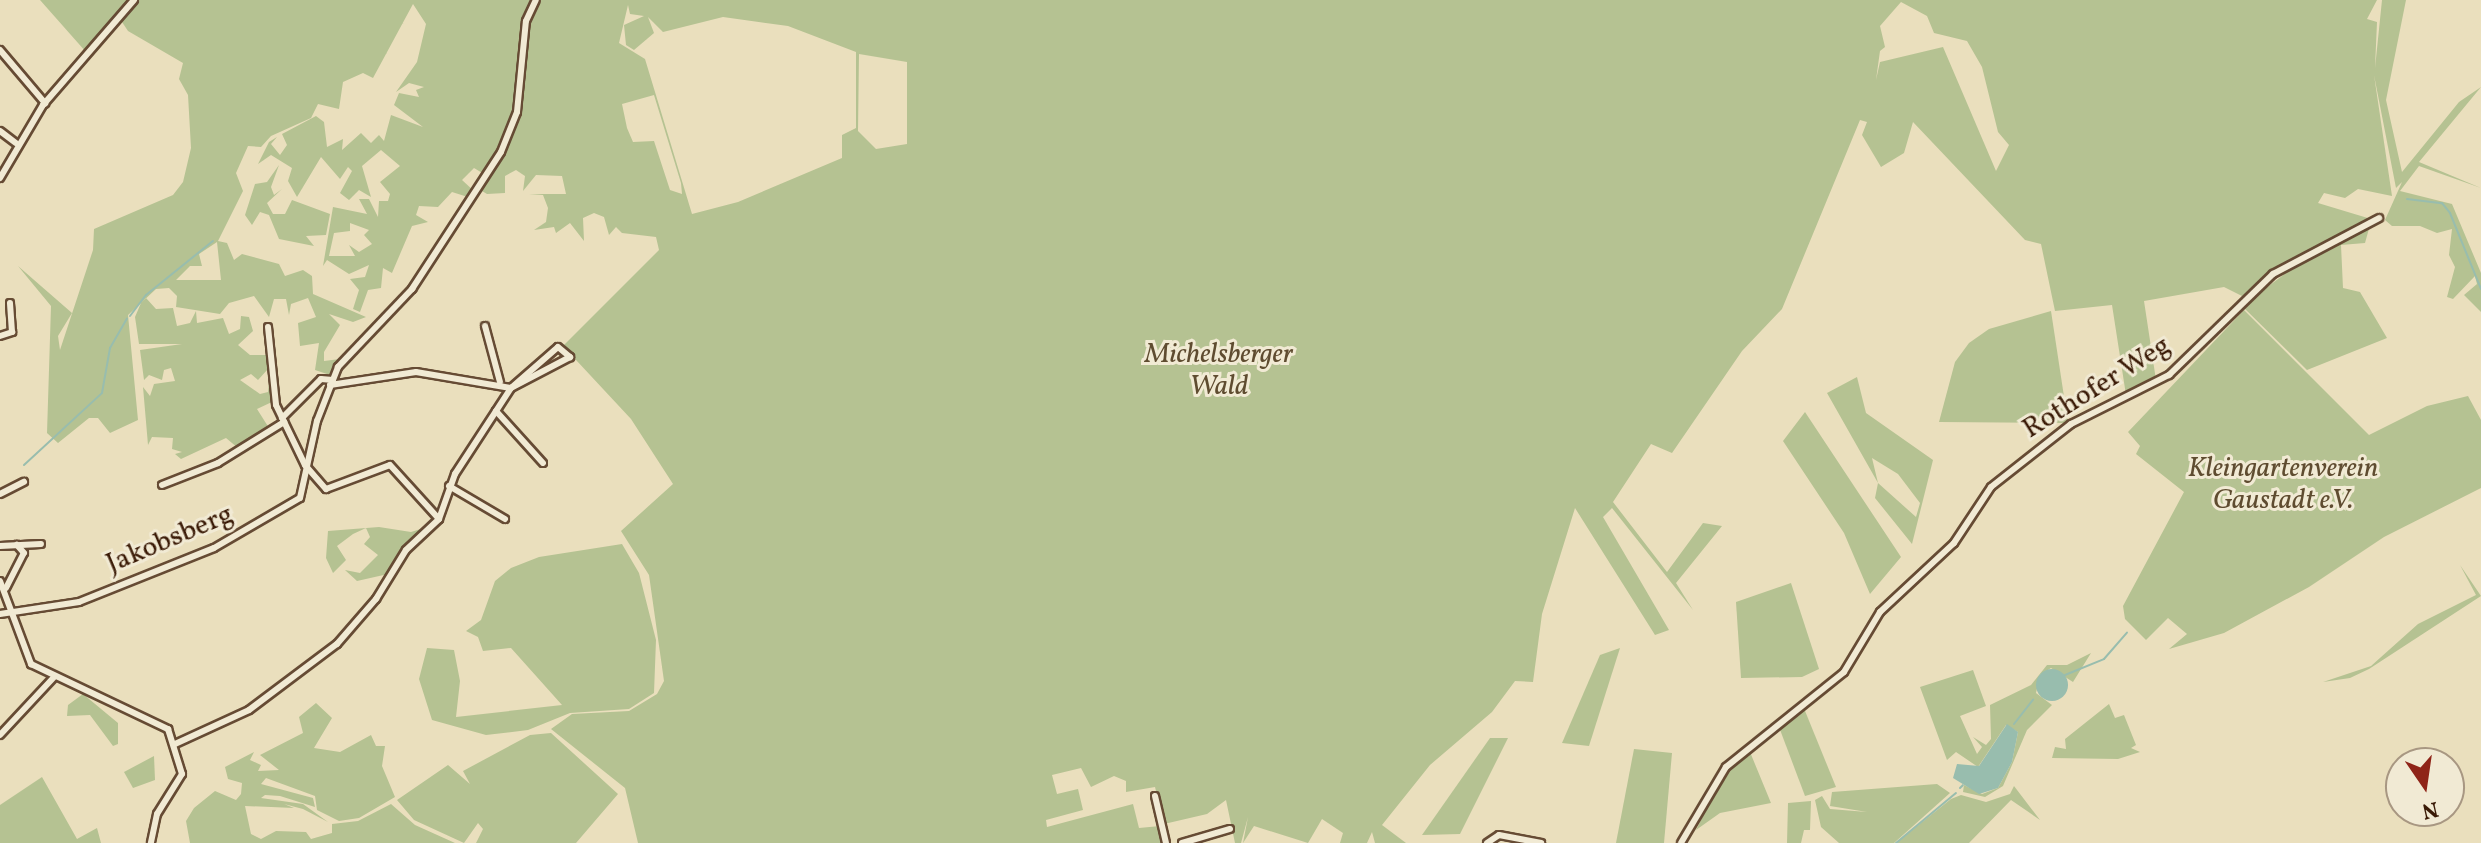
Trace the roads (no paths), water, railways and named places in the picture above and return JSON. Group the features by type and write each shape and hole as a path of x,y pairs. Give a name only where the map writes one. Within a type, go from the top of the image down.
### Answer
{"street":[{"path":"0,178 16,143 45,103 134,0"},
{"name":"Jakobsberg","path":"0,614 98,594 259,525 300,498 331,382 345,356 412,289 489,175 517,112 526,21 536,0"},
{"path":"0,50 45,103"},
{"path":"0,131 16,143"},
{"name":"Rothofer Weg","path":"1681,843 1726,767 1844,672 1880,612 1954,543 1991,487 2071,424 2169,375 2273,274 2379,218"},
{"path":"0,336 15,334 10,303"},
{"path":"485,326 500,382"},
{"path":"268,327 268,371 283,420 308,467 326,489 390,465 439,519"},
{"path":"175,744 249,710 333,647 376,599 406,550 439,519 449,486 511,388 558,347 570,357 511,388"},
{"path":"162,485 218,463 283,420 321,379 331,382 416,372 500,382 511,388"},
{"path":"496,411 543,463"},
{"path":"0,494 24,482"},
{"path":"449,486 505,519"},
{"path":"0,546 41,544"},
{"path":"17,545 24,553 8,577 7,593 30,662 54,677 160,722 175,744 182,769 157,814 151,843"},
{"path":"0,581 7,593"},
{"path":"0,735 54,677"},
{"path":"1155,796 1166,843"},
{"path":"1182,843 1230,829"},
{"path":"1489,840 1542,842"}],"waterway":[{"path":"2407,199 2442,203 2450,213 2481,289"},
{"path":"130,316 146,295 213,241"},
{"path":"24,465 102,393 110,348 127,319"},
{"path":"2065,675 2104,659 2127,633"},
{"path":"2014,724 2033,700"},
{"path":"1960,788 1963,785"},
{"path":"1896,843 1956,793"}],"park label":[{"name":"Michelsberger Wald","path":"1219,371"},
{"name":"Kleingartenverein Gaustadt e.V.","path":"2283,485"}]}
